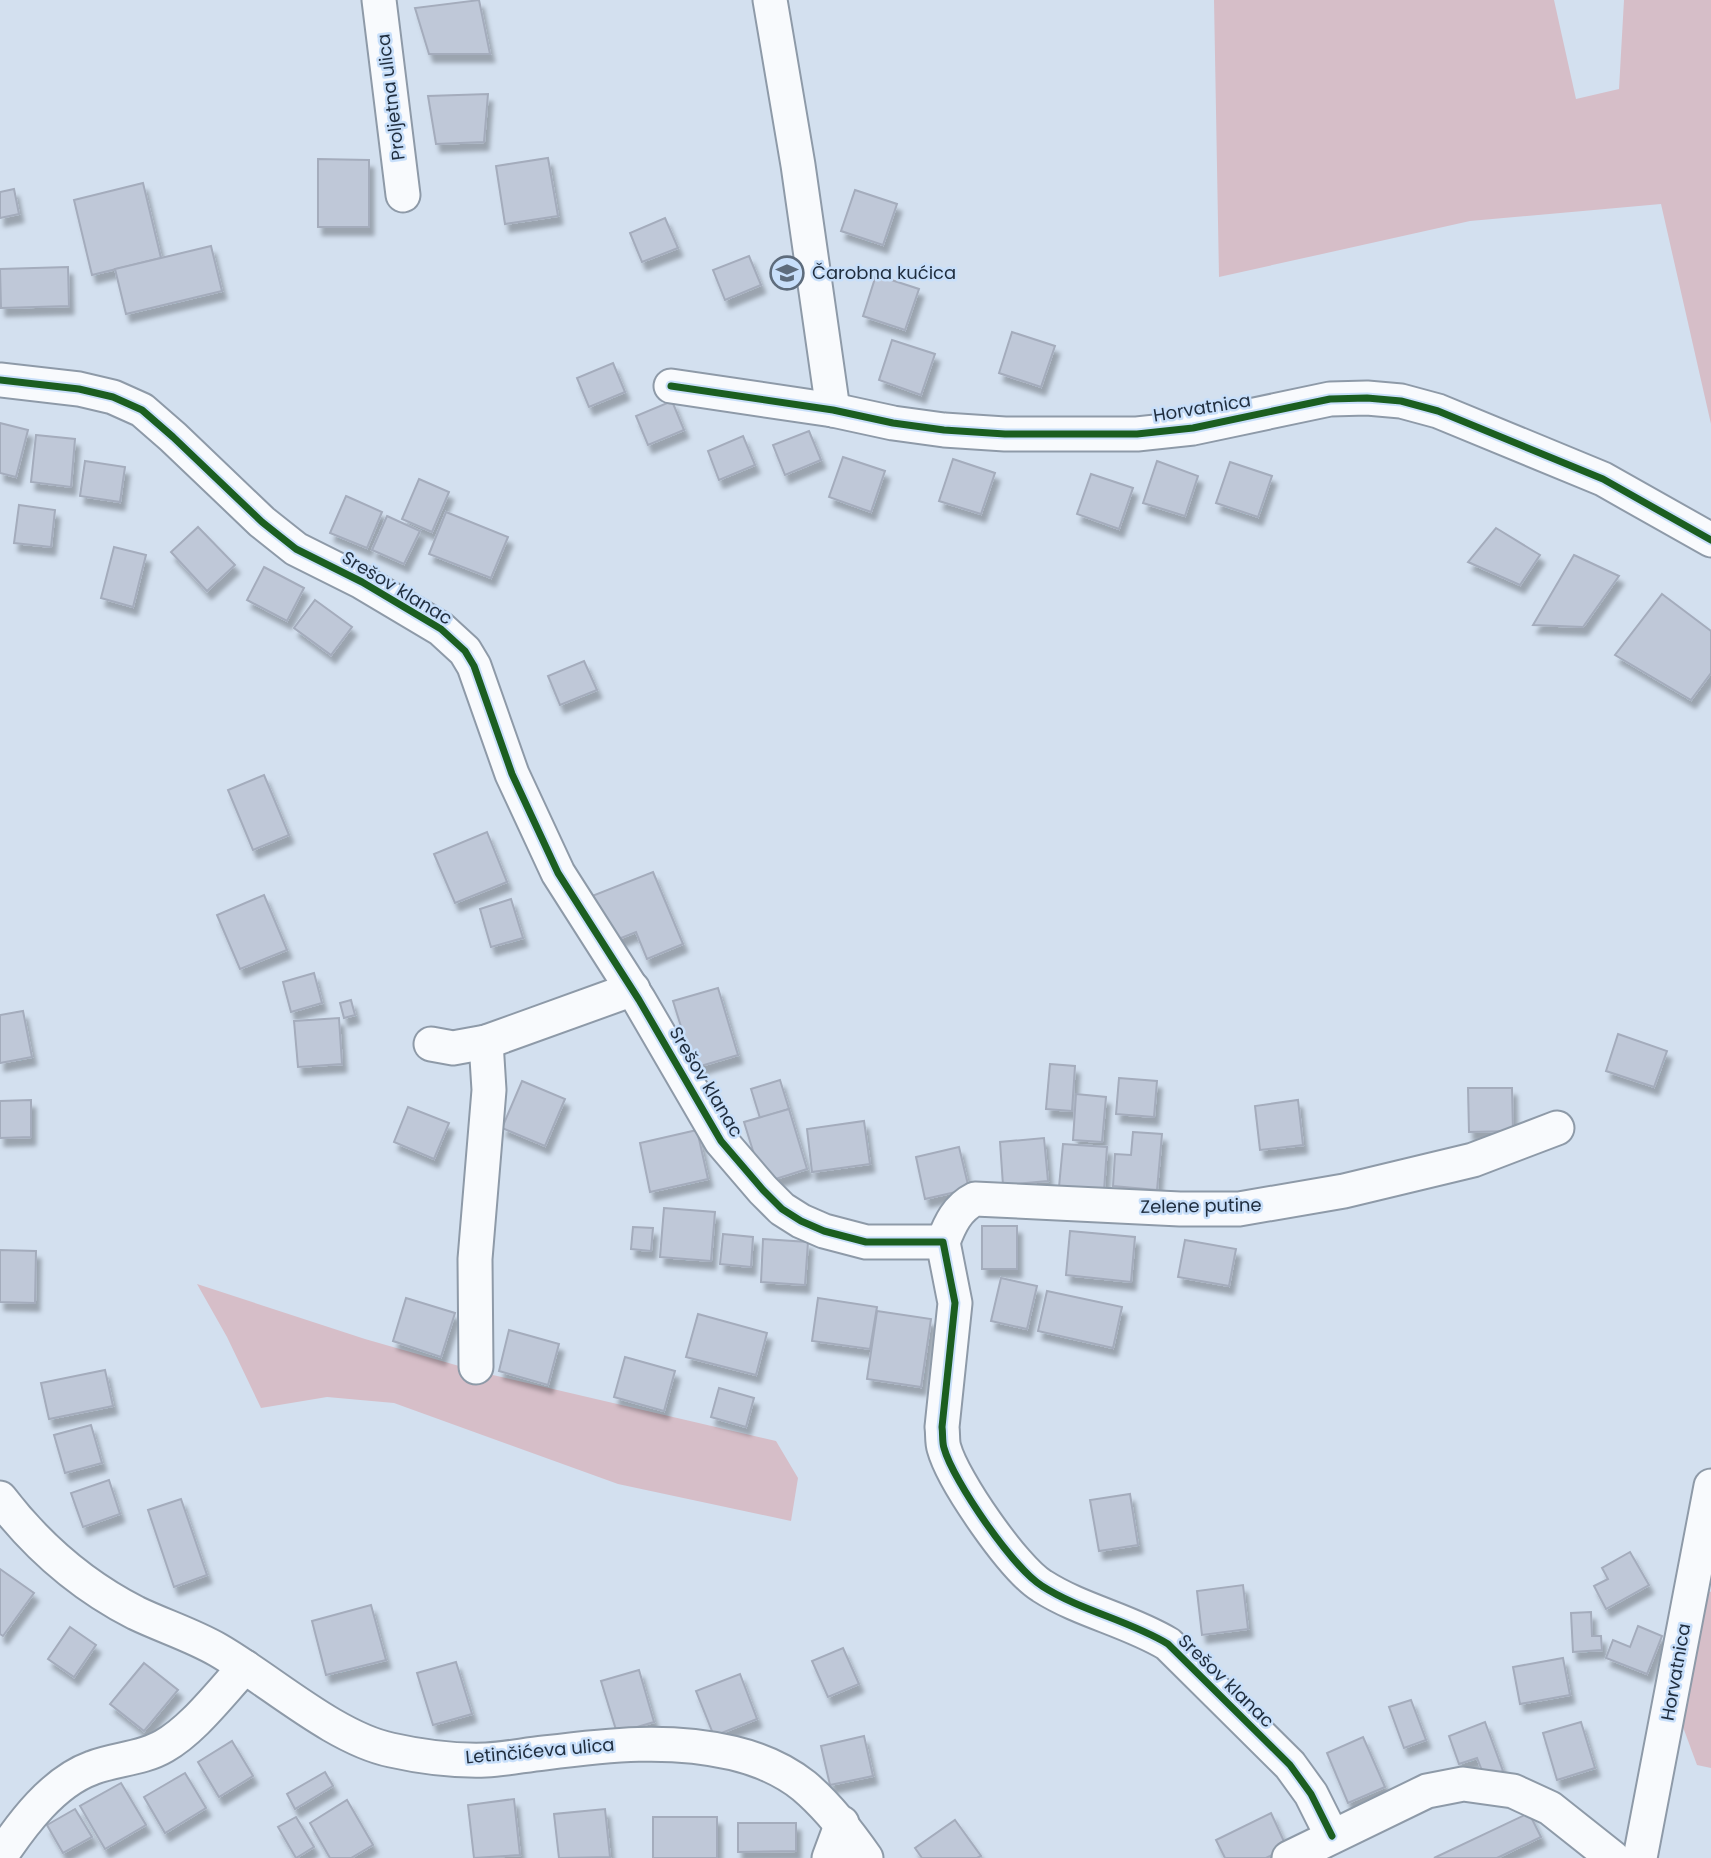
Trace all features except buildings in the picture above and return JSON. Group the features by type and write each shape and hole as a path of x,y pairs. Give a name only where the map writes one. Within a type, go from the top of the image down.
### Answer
{"street":[{"name":"Proljetna ulica","path":"379,0 403,195"},
{"path":"770,0 798,165 833,410"},
{"name":"Srešov klanac","path":"0,380 79,389 113,397 142,410 262,522 296,549 362,582 441,629 465,651 494,718 512,774 558,873 633,989 721,1141 782,1209 801,1221 824,1231 866,1242 943,1242 956,1303 942,1427 943,1446 958,1481 1014,1561 1039,1585 1063,1598 1146,1631 1168,1644 1290,1765 1311,1794 1332,1836"},
{"name":"Horvatnica","path":"671,386 833,410 893,423 1005,434 1137,434 1193,428 1330,399 1401,401 1437,411 1603,479 1711,540"},
{"path":"431,1044 453,1048 486,1042 633,989"},
{"path":"476,1367 475,1259 489,1090 486,1042"},
{"name":"Zelene putine","path":"943,1242 951,1222 965,1204 975,1199 1180,1209 1239,1209 1344,1191 1474,1160 1557,1128"},
{"name":"Horvatnica","path":"1640,1858 1711,1486"},
{"name":"Letinčićeva ulica","path":"0,1498 54,1556 95,1590 136,1613 216,1649 349,1735 390,1750 444,1758 487,1760 620,1744 702,1746 744,1756 774,1767 803,1786 842,1823 866,1858"},
{"path":"0,1857 15,1835 53,1794 76,1775 92,1767 142,1756 164,1746 185,1730 245,1667"},
{"path":"1289,1858 1427,1791 1463,1784 1513,1791 1550,1808 1613,1858"},
{"path":"829,1858 842,1823"}],"shaded area":[{"path":"1214,0 1554,0 1576,99 1619,89 1624,0 1711,0 1711,424 1661,204 1470,221 1219,277"},
{"path":"197,1284 365,1339 480,1372 776,1441 798,1478 791,1521 618,1484 394,1403 327,1397 261,1408 227,1337"},
{"path":"1702,1588 1711,1592 1711,1768 1697,1765 1680,1719"}],"cycle path":[{"path":"0,380 79,389 113,397 142,410 262,522 296,549 362,582 441,629 465,651 474,666 512,774 558,873 639,1000 721,1141 763,1190 782,1209 801,1221 824,1231 866,1242 943,1242 955,1303 942,1427 943,1443 959,1481 1001,1544 1030,1577 1057,1595 1137,1628 1168,1644 1290,1765 1311,1794 1332,1836"},
{"path":"671,386 833,410 893,423 1005,434 1137,434 1193,428 1330,399 1401,401 1438,411 1603,479 1711,540"}],"place":[{"name":"Čarobna kućica","path":"787,273"}]}
